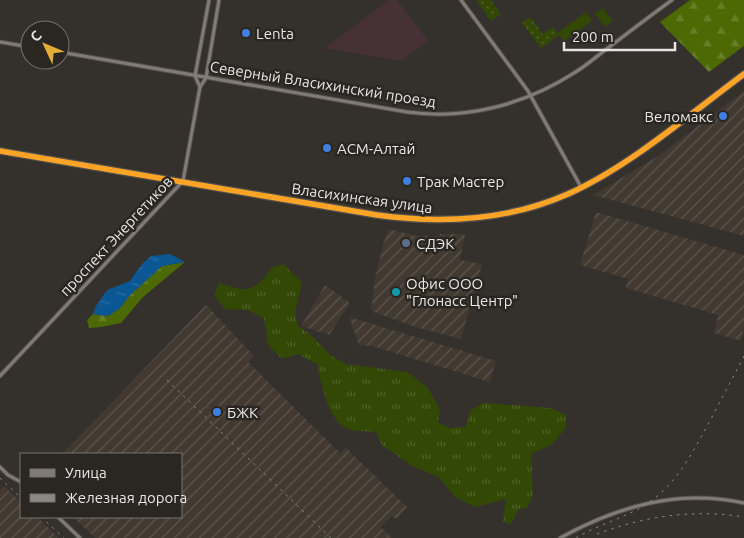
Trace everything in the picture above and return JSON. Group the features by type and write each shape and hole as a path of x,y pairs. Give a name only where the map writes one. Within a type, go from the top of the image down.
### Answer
{"highway":[{"name":"Власихинская улица","path":"0,151 377,215 431,221 452,220 504,214 554,200 581,187 614,169 744,74"}],"street":[{"path":"200,87 195,76 209,0"},
{"path":"200,87 206,78 219,0"},
{"path":"461,0 530,96 581,187"},
{"name":"Северный Власихинский проезд","path":"70,54 421,114 471,113 501,106 550,87 576,72 672,0"},
{"path":"0,42 20,45"},
{"name":"проспект Энергетиков","path":"0,376 183,181 200,87"},
{"path":"0,467 8,475 20,481"},
{"path":"560,538 599,518 649,503 708,498 744,503"},
{"path":"59,518 80,538"}],"shaded area":[{"path":"389,0 397,0 428,41 401,61 325,48"},
{"path":"744,91 744,236 593,195 660,155"},
{"path":"596,212 744,255 744,328 741,341 714,333 718,315 626,288 628,279 580,265"},
{"path":"389,229 416,236 465,234 460,260 482,264 461,339 415,327 371,311 375,279 383,244"},
{"path":"325,285 350,303 329,335 301,326"},
{"path":"206,305 254,356 248,362 340,453 346,448 407,507 397,519 392,516 381,527 392,538 95,538 74,518 182,518 182,453 63,453"},
{"path":"349,317 496,361 490,382 372,346 359,345"},
{"path":"4,486 20,501 20,518 38,518 59,538 0,538 0,490"}],"green space":[{"path":"476,0 491,0 501,14 491,21"},
{"path":"690,0 744,0 744,46 709,72 660,22"},
{"path":"603,8 613,21 605,27 595,14"},
{"path":"586,12 592,21 564,41 558,33"},
{"path":"530,17 543,34 553,27 559,35 541,48 522,23"},
{"path":"185,262 143,297 121,323 89,328 87,320 93,314 108,316 120,308 129,296 162,266"},
{"path":"283,264 302,283 295,312 298,326 312,336 329,354 345,364 407,372 427,387 440,409 438,422 449,428 466,427 470,411 483,403 551,408 566,415 566,428 551,445 531,454 533,495 527,508 519,509 510,525 503,521 506,499 475,507 455,497 439,477 414,467 382,445 376,432 352,430 342,425 335,418 327,401 317,364 298,354 282,359 268,345 264,318 248,310 225,309 214,296 219,283 249,289 260,283 271,268"}],"water":[{"path":"170,254 185,262 162,266 129,296 120,308 108,316 93,314 107,290 130,281 142,264 151,256"}],"railway":[{"path":"576,538 640,508 659,495 668,486 691,455 744,356"},
{"path":"167,380 331,538"},
{"path":"0,478 20,497"},
{"path":"597,534 633,523 669,516 706,514 744,517"},
{"path":"42,518 64,538"}],"place":[{"name":"Lenta","path":"246,33"},
{"name":"Веломакс","path":"723,116"},
{"name":"АСМ-Алтай","path":"327,148"},
{"name":"Трак Мастер","path":"407,181"},
{"name":"СДЭК","path":"406,243"},
{"name":"Офис ООО \"Глонасс Центр\"","path":"396,292"},
{"name":"БЖК","path":"217,412"}]}
